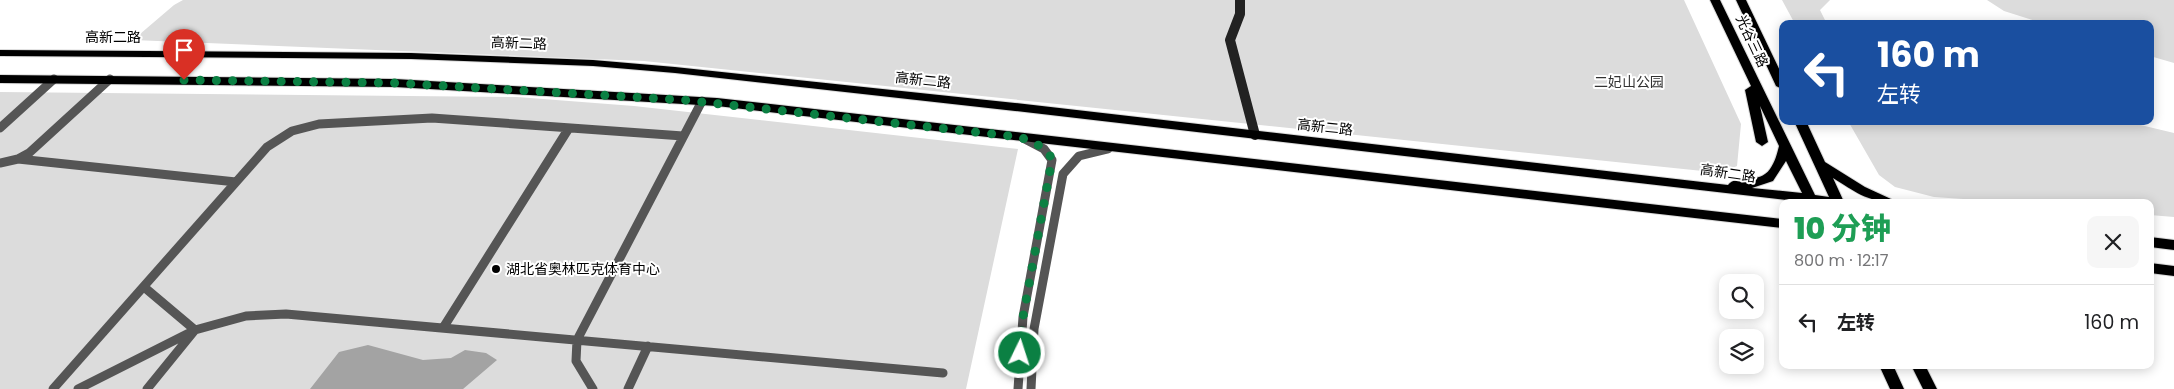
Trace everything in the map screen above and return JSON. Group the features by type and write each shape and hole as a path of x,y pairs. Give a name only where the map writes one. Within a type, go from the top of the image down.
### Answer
{"main road":[{"name":"光谷三路","path":"1715,0 1810,199"},
{"name":"光谷三路","path":"1741,0 1779,80"},
{"name":"高新二路","path":"0,53 411,56 593,63 684,71 1255,135 1703,186 1797,199"},
{"path":"1747,68 1762,142"},
{"path":"0,79 395,83 702,101 1779,224"},
{"path":"1802,125 1837,199"},
{"path":"1703,186 1745,185 1763,182 1776,172 1785,147"},
{"path":"1821,164 1861,190 1880,199"},
{"path":"2154,242 2174,245"},
{"path":"2154,268 2174,271"},
{"path":"1888,369 1897,389"},
{"path":"1920,369 1930,389"}],"street":[{"path":"1240,0 1240,14 1230,40 1255,135"},
{"path":"0,128 54,79"},
{"path":"0,163 18,159 28,153 110,79"},
{"path":"592,389 574,360 573,352 577,340 702,101"},
{"path":"54,389 236,182 279,138 292,131 319,124 432,118 683,136"},
{"path":"443,328 569,128"},
{"path":"1018,389 1023,317 1052,160 1049,152 1038,144 1020,137"},
{"path":"1031,389 1034,328 1063,174 1079,156 1108,148"},
{"path":"18,159 236,182"},
{"path":"144,287 195,330"},
{"path":"78,389 195,330 246,316 286,314 943,373"},
{"path":"147,389 195,330"},
{"path":"628,389 648,346"}],"green space":[{"name":"二妃山公园","path":"183,0 1684,0 1741,124 1737,166 1722,173 644,61 133,40 174,5"},
{"path":"1782,0 1830,0 1820,10 1825,20 1793,20"},
{"path":"1987,0 2174,0 2174,63 2154,57 2154,20 2032,20 2004,11"},
{"name":"湖北省奥林匹克体育中心","path":"0,92 517,97 634,106 1018,149 966,389 0,389"},
{"path":"1850,125 2141,125 2174,133 2174,217 2154,215 2154,199 1963,199 1934,197 1895,187 1879,175"}],"shaded area":[{"path":"368,345 423,360 451,358 465,350 486,353 497,360 463,389 310,389 339,352"}],"place":[{"name":"湖北省奥林匹克体育中心","path":"496,269"}],"route":[{"path":"184,80 395,83 717,102 1020,137 1038,144 1049,152 1052,160 1023,317 1020,353"}]}
